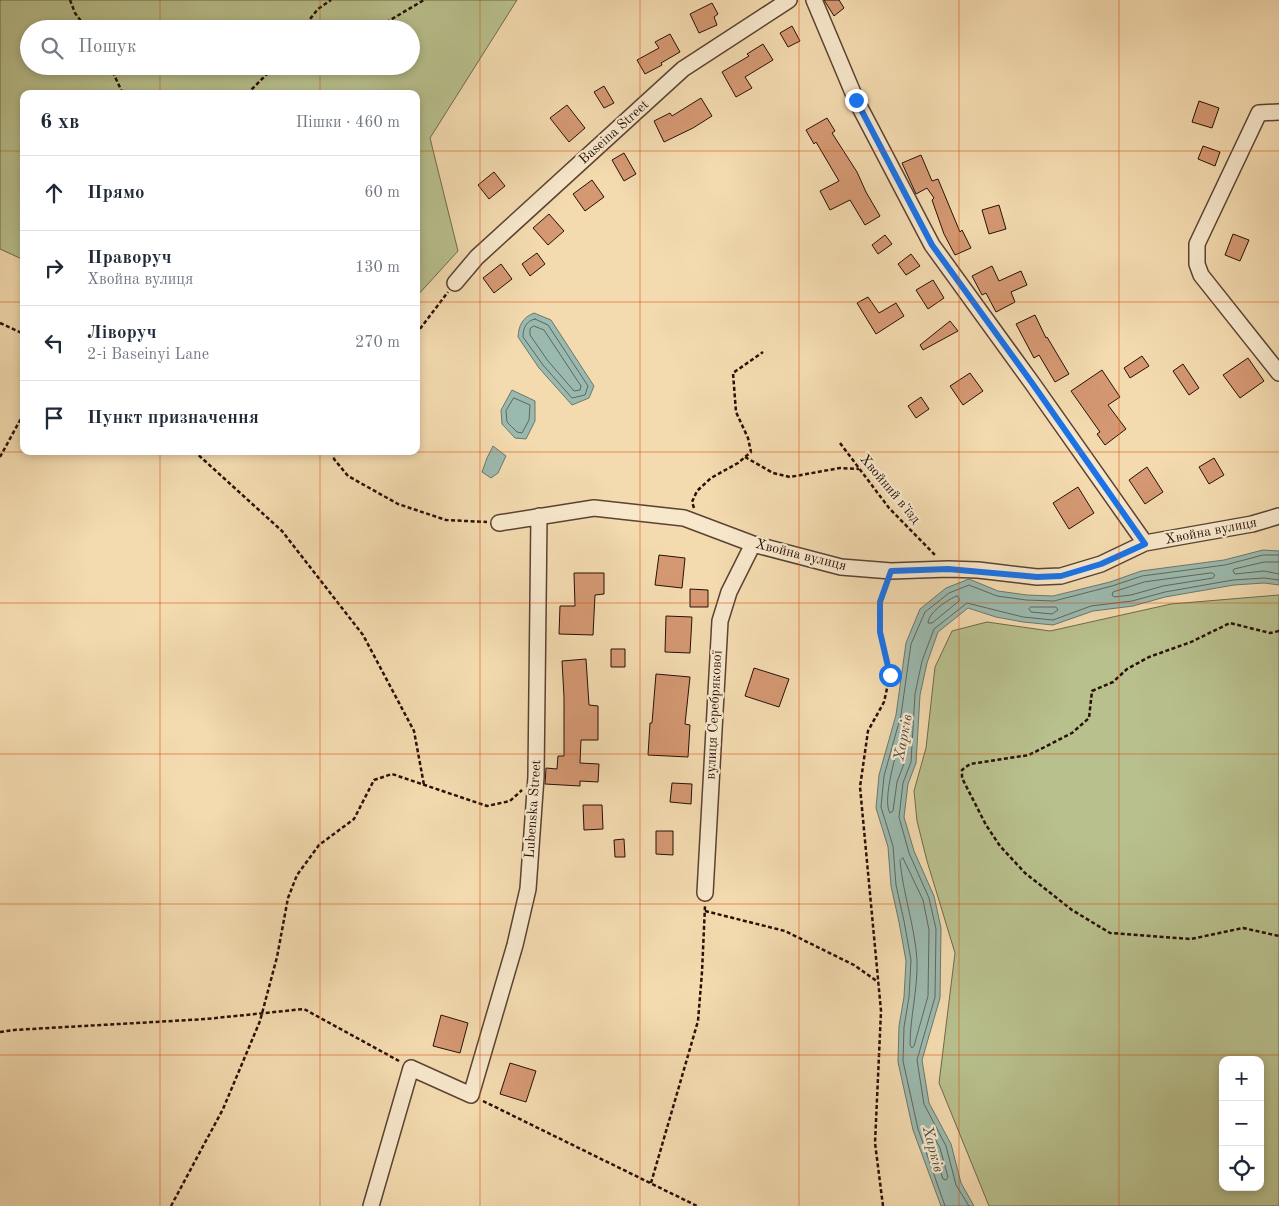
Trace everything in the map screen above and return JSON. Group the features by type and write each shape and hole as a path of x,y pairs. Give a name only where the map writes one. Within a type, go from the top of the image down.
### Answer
{"street":[{"name":"Baseina Street","path":"455,283 478,257 683,69 789,0"},
{"path":"814,0 856,100 932,245 1145,544"},
{"path":"1279,112 1259,113 1197,244 1197,264 1201,275 1279,373"},
{"name":"Хвойна вулиця","path":"499,523 594,508 684,518 753,544 841,567 891,571 948,569 1037,577 1061,576 1101,564 1145,544 1252,524 1279,516"},
{"name":"Lubenska Street","path":"471,1095 515,945 528,889 536,777 539,516"},
{"name":"вулиця Серебрякової","path":"705,894 720,626 729,592 753,544"},
{"path":"371,1206 412,1068 471,1095"}],"path":[{"path":"70,0 80,20"},
{"path":"309,20 318,8 332,0"},
{"path":"390,20 424,0"},
{"path":"114,75 121,90"},
{"path":"251,90 267,75"},
{"path":"420,329 455,283"},
{"path":"0,323 20,332"},
{"path":"699,524 692,502 697,491 711,478 738,463 751,452 748,438 736,412 733,373 763,352"},
{"path":"0,456 20,420"},
{"name":"Хвойний в'їзд","path":"840,443 889,508 948,569"},
{"path":"198,455 282,531 362,635 414,731 424,785"},
{"path":"334,455 334,459 348,476 398,504 446,520 499,523"},
{"path":"745,457 773,473 790,477 840,468 860,469"},
{"path":"883,1206 876,1143 880,1011 860,787 868,731 884,702 890,675 880,632 880,602 891,571"},
{"path":"1279,631 1270,633 1230,623 1191,642 1149,657 1127,669 1113,682 1092,691 1089,718 1072,733 1029,755 970,764 962,770 962,778 995,839 1025,873 1072,910 1110,933 1191,939 1243,928 1279,936"},
{"path":"171,1206 223,1109 262,1014 277,957 288,898 297,875 319,845 354,819 374,780 392,774 487,806 510,801 536,777"},
{"path":"652,1183 698,1021 705,911 785,931 854,964 878,982"},
{"path":"0,1032 262,1014 304,1009 412,1068"},
{"path":"471,1095 697,1206"}],"green space":[{"path":"0,0 517,0 430,138 458,251 420,293 420,90 20,90 20,258 0,249"},
{"path":"1279,595 1279,1206 989,1206 939,1083 955,953 927,861 917,821 914,791 926,748 935,667 952,631 987,622 1050,631 1171,604"}],"water":[{"path":"534,313 551,320 594,386 589,398 572,405 539,368 518,337 522,322"},
{"path":"512,390 535,401 535,421 526,439 515,438 502,424 501,410"},
{"path":"493,446 506,456 498,473 491,478 482,472"},
{"name":"Харків","path":"1263,550 1279,551 1279,585 1264,583 1234,585 1165,597 1133,606 1093,611 1053,625 996,617 968,608 938,632 927,663 920,695 916,763 908,784 904,817 914,851 934,896 941,928 940,998 922,1060 929,1103 951,1144 961,1183 974,1206 941,1206 913,1130 898,1062 899,1026 904,997 906,961 891,886 888,847 876,808 879,775 896,715 906,643 920,609 946,588 969,579 998,591 1053,596 1110,582 1141,571 1224,560"}],"building":[{"path":"824,0 839,0 844,8 834,16"},
{"path":"712,3 718,14 714,17 717,25 699,33 690,14"},
{"path":"792,26 800,41 788,47 780,33"},
{"path":"670,34 680,52 645,74 637,60 659,48 655,42"},
{"path":"763,44 773,60 745,77 752,88 736,97 722,72 749,56 747,54"},
{"path":"604,86 614,103 604,108 594,92"},
{"path":"701,98 712,116 693,128 664,142 654,121 670,113 672,116"},
{"path":"1199,101 1219,108 1212,128 1192,122"},
{"path":"567,105 585,128 569,142 550,118"},
{"path":"827,118 835,131 832,133 857,172 880,216 865,225 850,200 830,210 820,191 839,181 816,142 814,144 806,130"},
{"path":"1203,146 1220,152 1215,166 1198,159"},
{"path":"624,153 636,174 624,181 612,160"},
{"path":"921,155 932,181 938,179 960,232 962,230 971,248 955,255 944,234 932,200 934,198 927,188 916,194 902,163"},
{"path":"494,172 505,186 489,199 478,185"},
{"path":"592,180 604,197 585,211 573,194"},
{"path":"999,205 1006,229 989,234 982,210"},
{"path":"549,214 564,231 548,245 533,228"},
{"path":"1233,234 1249,240 1240,261 1225,255"},
{"path":"885,235 892,244 878,254 872,245"},
{"path":"537,253 545,264 530,276 522,264"},
{"path":"911,254 920,266 906,275 898,264"},
{"path":"501,264 512,279 494,293 483,278"},
{"path":"992,266 999,281 1021,271 1027,285 1011,292 1015,302 996,312 986,293 982,295 972,276"},
{"path":"933,280 944,298 928,309 916,290"},
{"path":"868,297 879,313 896,303 904,316 876,334 857,303"},
{"path":"1035,315 1046,338 1069,374 1055,382 1039,355 1034,358 1016,324"},
{"path":"950,321 958,331 923,350 920,345"},
{"path":"1142,356 1149,366 1130,378 1124,368"},
{"path":"1248,358 1264,381 1240,398 1223,375"},
{"path":"1183,364 1199,388 1189,395 1173,371"},
{"path":"1102,370 1120,397 1108,405 1126,429 1105,445 1097,434 1100,432 1071,391"},
{"path":"970,373 983,391 963,405 950,386"},
{"path":"921,397 929,409 916,418 908,406"},
{"path":"1214,458 1224,475 1209,484 1199,467"},
{"path":"1147,467 1163,492 1145,504 1129,480"},
{"path":"1078,487 1094,513 1069,529 1053,503"},
{"path":"659,555 685,558 682,588 655,585"},
{"path":"574,573 604,573 604,594 595,595 593,635 559,634 560,606 575,606"},
{"path":"690,589 708,590 708,607 690,607"},
{"path":"666,616 692,617 690,653 665,652"},
{"path":"611,649 625,649 625,667 611,667"},
{"path":"586,659 589,705 598,706 598,740 581,740 580,763 599,764 598,782 580,781 580,786 545,784 546,768 557,769 558,756 564,756 562,661"},
{"path":"754,668 789,679 779,707 745,696"},
{"path":"656,674 690,677 685,724 690,725 688,757 648,755"},
{"path":"672,783 692,784 691,804 670,802"},
{"path":"583,805 602,805 603,829 584,830"},
{"path":"656,831 673,831 673,855 656,854"},
{"path":"624,839 625,857 615,857 614,840"},
{"path":"441,1015 468,1023 460,1053 433,1046"},
{"path":"510,1063 536,1071 526,1102 500,1094"}],"route":[{"path":"856,100 932,245 1145,544 1101,564 1061,576 1037,577 978,570 948,569 891,571 880,602 880,632 890,675"}]}
